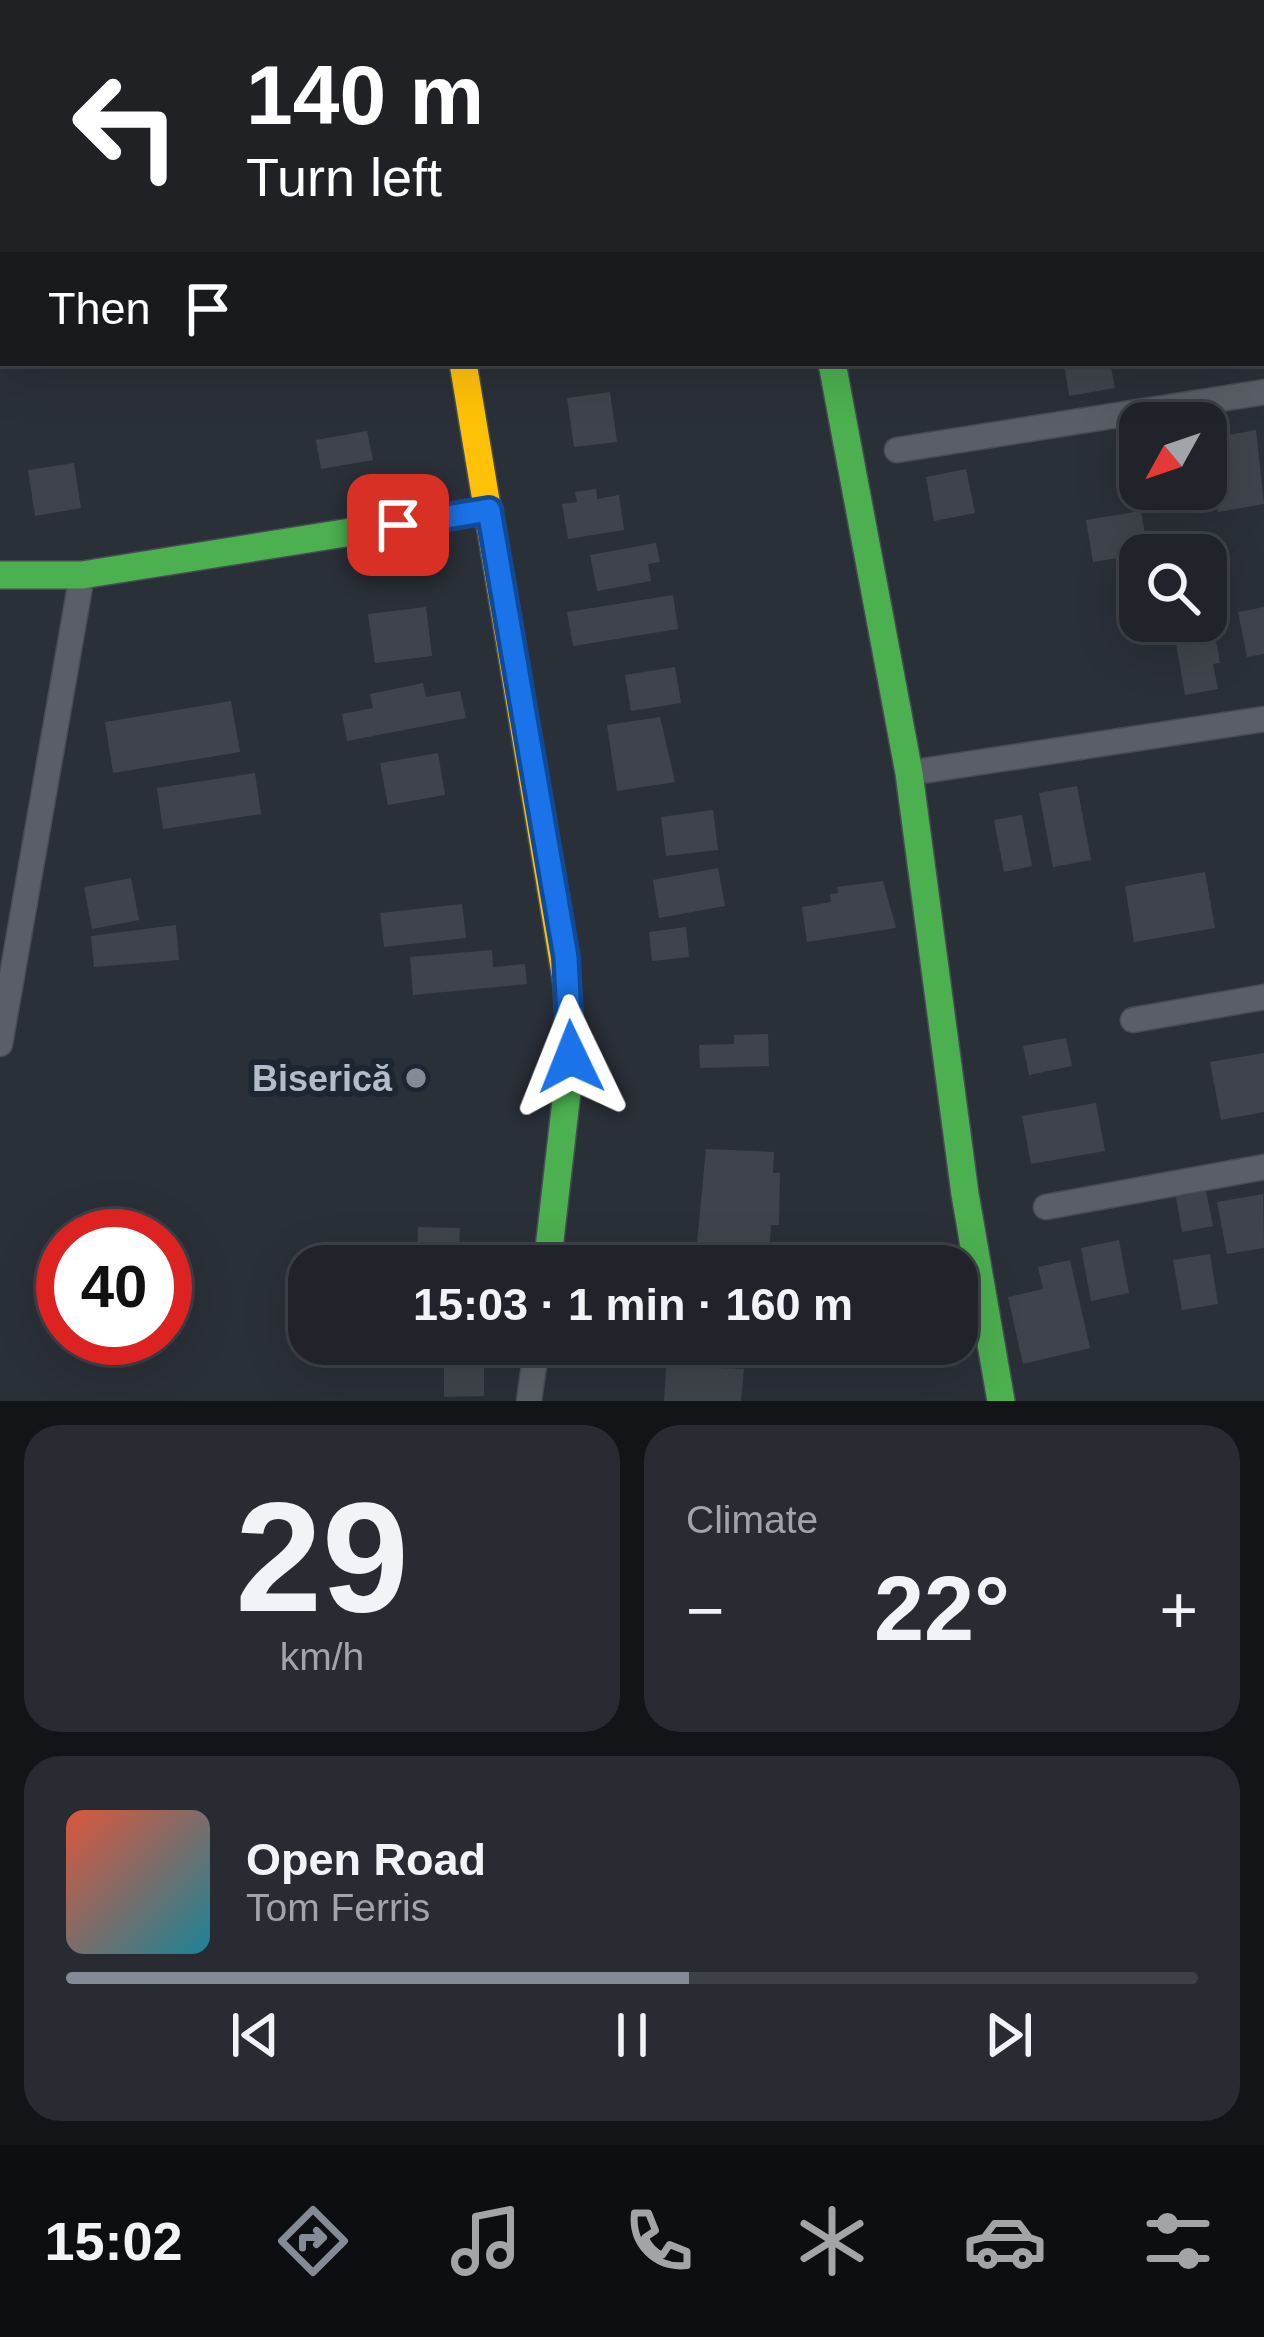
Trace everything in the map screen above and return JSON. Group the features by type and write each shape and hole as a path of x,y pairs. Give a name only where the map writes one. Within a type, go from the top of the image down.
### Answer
{"street":[{"path":"464,366 570,1010 568,1102 550,1245"},
{"path":"833,366 908,773 964,1194 1001,1401"},
{"path":"897,450 1264,392"},
{"path":"0,575 82,575 489,510"},
{"path":"0,1044 82,575"},
{"path":"908,773 1264,719"},
{"path":"1133,1020 1264,997"},
{"path":"1046,1207 1264,1167"},
{"path":"529,1401 533,1365"}],"building":[{"path":"1064,366 1111,366 1115,388 1069,396"},
{"path":"610,392 617,442 574,447 567,398"},
{"path":"1256,430 1264,504 1218,512 1227,510 1227,435"},
{"path":"367,431 373,460 321,469 316,440"},
{"path":"74,463 81,508 35,516 28,470"},
{"path":"966,469 975,513 934,521 926,477"},
{"path":"596,489 597,499 619,495 624,530 568,539 562,504 577,502 575,492"},
{"path":"1141,511 1145,534 1119,534 1119,558 1093,562 1086,520"},
{"path":"656,543 660,562 648,564 651,581 597,591 590,555"},
{"path":"673,595 678,629 573,646 567,612"},
{"path":"426,607 432,656 375,663 368,614"},
{"path":"1264,607 1264,654 1247,657 1238,612"},
{"path":"1176,642 1216,642 1220,663 1213,664 1218,689 1185,695"},
{"path":"675,667 681,703 631,711 625,675"},
{"path":"423,683 426,697 460,691 466,718 347,741 342,714 373,708 370,694"},
{"path":"231,701 240,752 113,773 105,722"},
{"path":"660,717 675,782 617,791 607,725"},
{"path":"438,753 445,795 388,805 380,763"},
{"path":"255,773 261,814 163,829 157,788"},
{"path":"1077,786 1091,860 1053,867 1039,793"},
{"path":"713,810 718,850 666,856 661,817"},
{"path":"1022,815 1032,866 1004,872 994,820"},
{"path":"718,868 725,906 659,918 653,880"},
{"path":"1205,872 1215,928 1134,942 1125,886"},
{"path":"131,878 139,920 92,929 84,887"},
{"path":"883,881 896,928 807,942 802,907 831,902 830,894 838,893 837,887"},
{"path":"462,904 466,938 384,947 380,913"},
{"path":"176,925 179,960 94,967 91,936"},
{"path":"686,927 689,957 652,961 649,932"},
{"path":"492,950 493,967 525,964 527,984 413,995 410,957"},
{"path":"768,1034 769,1066 700,1068 699,1045 734,1044 734,1035"},
{"path":"1066,1038 1072,1066 1029,1075 1023,1046"},
{"path":"1264,1053 1264,1112 1221,1120 1210,1062"},
{"path":"1096,1103 1105,1151 1031,1164 1022,1116"},
{"path":"706,1149 774,1152 773,1173 780,1173 779,1225 771,1225 770,1245 697,1243"},
{"path":"1206,1191 1213,1226 1182,1232 1176,1197"},
{"path":"1263,1194 1264,1248 1227,1254 1217,1202"},
{"path":"418,1227 460,1228 459,1245 418,1245"},
{"path":"1119,1240 1129,1293 1091,1301 1081,1248"},
{"path":"1210,1254 1218,1304 1182,1310 1173,1260"},
{"path":"1070,1260 1090,1348 1023,1364 1008,1297 1043,1289 1038,1267"},
{"path":"444,1365 484,1365 484,1396 444,1397"},
{"path":"666,1365 744,1369 741,1401 664,1401"}],"traffic: fast":[{"path":"833,366 909,773 965,1194 1001,1401"},
{"path":"0,575 82,575 489,510"},
{"path":"549,1245 571,1057 567,985"}],"traffic: slow":[{"path":"464,366 567,985"}],"place":[{"name":"Biserică","path":"416,1078"}],"route":[{"path":"398,525 489,510 566,957 571,1057"}]}
